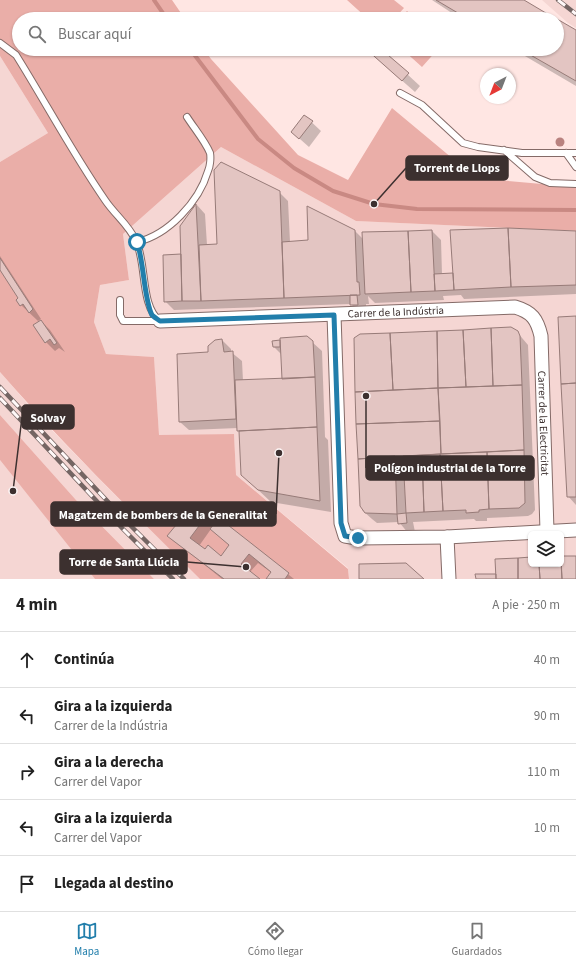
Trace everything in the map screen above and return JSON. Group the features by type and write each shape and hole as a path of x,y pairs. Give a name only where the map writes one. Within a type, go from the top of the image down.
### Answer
{"street":[{"name":"Carrer de la Indústria","path":"160,321 515,307 534,316"},
{"path":"334,315 341,523 345,536 358,538 447,537 528,532"},
{"name":"Carrer de la Electricitat","path":"534,316 538,323 541,336 547,531"},
{"path":"547,531 576,530"},
{"path":"447,537 449,579"}],"lane":[{"path":"0,43 12,52"},
{"path":"17,56 106,201 130,229 141,254 150,307 153,316 160,321"},
{"path":"400,93 422,105 463,143 478,147 503,149 522,153 576,153"},
{"path":"137,242 151,238 181,215 197,197 206,178 210,167 210,154 187,117"},
{"path":"503,149 535,177 550,183 576,184"},
{"path":"566,153 576,167"},
{"path":"120,300 120,315 123,321 160,321"}],"shaded area":[{"path":"0,0 172,0 180,12 12,12 12,56 209,56 298,155 348,180 392,108 476,178 576,187 576,231 356,221 221,147 123,234 129,280 100,285 94,322 106,354 154,357 159,435 234,434 236,475 348,569 349,579 200,579 123,503 0,372 0,162 48,133 0,56"},
{"path":"347,0 394,0 404,8 400,12 360,12"},
{"path":"542,0 576,0 576,28 564,19 564,12 556,12"},
{"path":"0,56 48,133 0,162"},
{"path":"410,56 432,56 422,67"},
{"path":"221,147 356,221 576,231 576,579 349,579 348,568 236,475 234,434 159,436 154,357 106,354 94,322 100,285 129,280 123,234"},
{"path":"0,372 40,418 200,579 154,579 76,500 0,415"},
{"path":"0,415 76,500 154,579 95,579 0,460"},
{"path":"0,460 51,523 95,579 0,579"}],"building":[{"path":"436,0 524,0 544,12 456,12"},
{"path":"564,23 576,30 576,81 532,56 564,56"},
{"path":"374,56 389,56 409,73 402,81"},
{"path":"304,115 313,121 299,139 291,132"},
{"path":"221,162 280,191 284,298 201,301 199,245 217,244 214,170"},
{"path":"196,204 201,301 182,301 180,226"},
{"path":"307,206 355,230 357,282 359,282 360,295 284,298 282,242 308,240"},
{"path":"508,228 511,287 454,290 450,230"},
{"path":"508,228 576,231 576,285 511,287"},
{"path":"432,230 435,291 411,292 408,231"},
{"path":"408,231 411,292 365,294 362,232"},
{"path":"181,254 182,301 164,302 163,255"},
{"path":"0,258 33,309 29,313 23,304 20,306 16,300 18,298 0,270"},
{"path":"453,273 454,290 435,291 434,274"},
{"path":"350,295 357,295 358,305 350,305"},
{"path":"576,316 576,383 561,384 558,317"},
{"path":"41,320 57,343 54,345 50,339 45,343 33,325"},
{"path":"511,327 518,331 520,336 522,385 493,386 491,328"},
{"path":"491,328 493,386 466,387 463,330"},
{"path":"463,330 466,387 438,388 437,331"},
{"path":"437,331 438,388 393,390 390,333"},
{"path":"390,333 393,390 355,392 354,338 360,334"},
{"path":"307,336 313,341 315,377 282,379 280,338"},
{"path":"222,339 224,352 233,351 236,419 179,422 177,354 208,352 208,346 215,340"},
{"path":"280,340 280,347 273,347 272,341"},
{"path":"315,377 317,427 237,431 235,380"},
{"path":"576,383 576,497 567,497 561,384"},
{"path":"522,385 524,450 441,454 438,388"},
{"path":"438,388 440,421 356,424 355,392"},
{"path":"440,421 441,454 358,459 356,424"},
{"path":"317,427 320,501 258,490 241,475 239,431"},
{"path":"524,450 525,503 519,508 489,509 487,452"},
{"path":"487,452 489,509 479,510 479,512 466,513 466,510 443,511 440,454"},
{"path":"440,454 443,511 424,512 422,455"},
{"path":"422,455 424,512 406,513 403,456"},
{"path":"395,456 397,514 365,513 360,506 358,459"},
{"path":"190,508 205,518 190,538 205,549 208,545 221,556 229,545 210,529 219,518 289,573 285,579 266,579 271,572 249,554 241,564 260,579 224,579 167,536"},
{"path":"406,513 407,523 398,524 397,514"},
{"path":"564,556 576,556 576,579 562,579 561,567 564,567"},
{"path":"528,557 528,567 539,567 540,579 518,579 518,558"},
{"path":"518,558 518,579 496,579 495,559"},
{"path":"406,563 424,579 359,579 359,564"},
{"path":"539,567 561,567 562,579 540,579"},
{"path":"475,574 496,574 496,579 476,579"}],"waterway":[{"path":"154,0 162,12"},
{"path":"195,56 258,139 294,168 333,191 374,204 417,209 576,210"}],"railway":[{"path":"558,0 576,14"},
{"path":"0,387 128,523 184,579"},
{"path":"0,398 122,528 173,579"}],"place":[{"name":"Torrent de Llops","path":"374,204"},
{"name":"Polígon industrial de la Torre","path":"366,396"},
{"name":"Magatzem de bombers de la Generalitat","path":"279,453"},
{"name":"Solvay","path":"13,491"},
{"name":"Torre de Santa Llúcia","path":"246,567"}],"route":[{"path":"137,242 141,254 150,307 153,316 160,321 334,315 341,523 345,536 358,538"}]}
